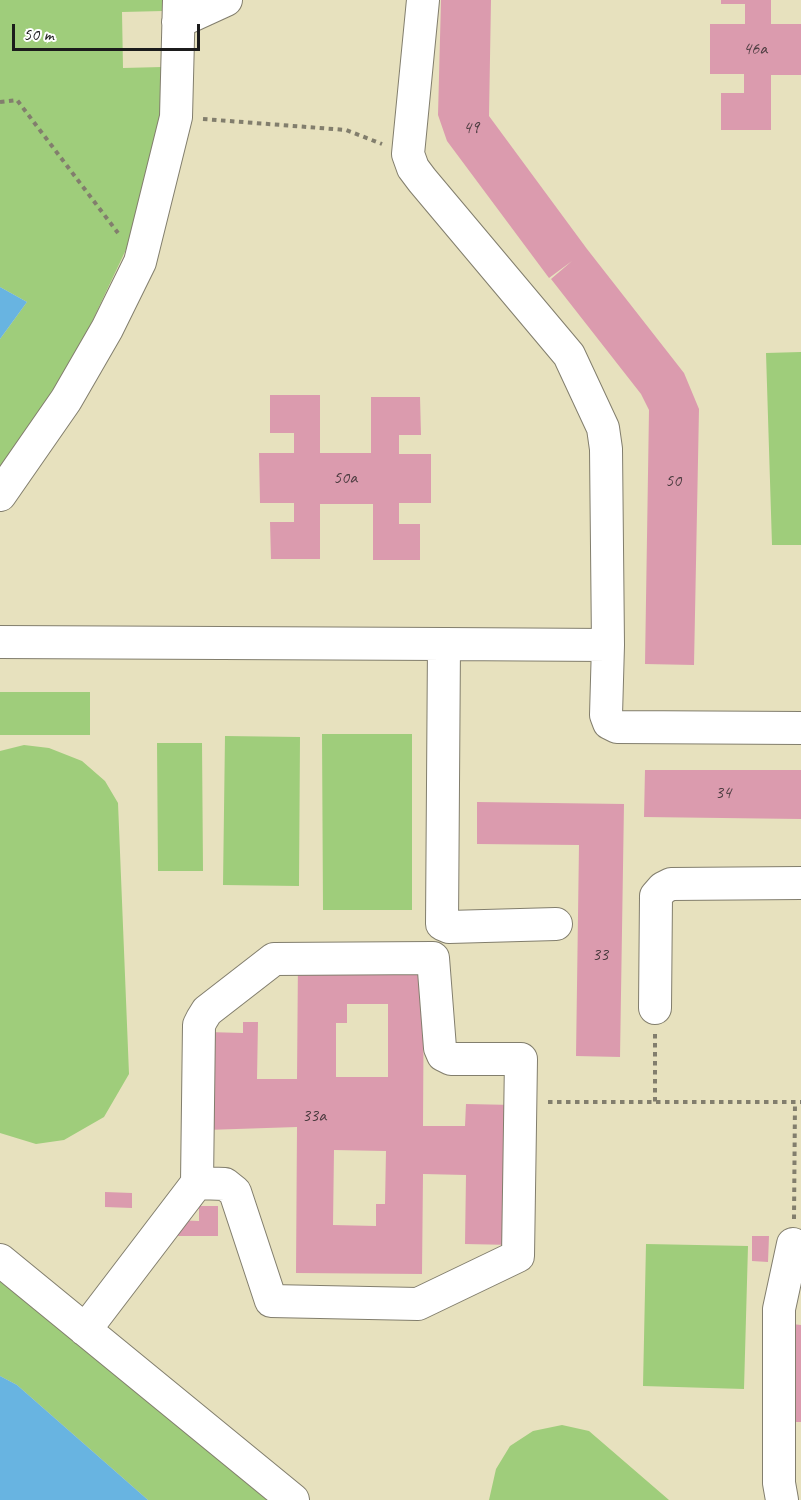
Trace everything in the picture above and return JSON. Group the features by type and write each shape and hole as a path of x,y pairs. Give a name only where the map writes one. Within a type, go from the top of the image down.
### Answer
{"street":[{"path":"0,495 66,400 107,329 140,262 176,117 178,11 226,0"},
{"path":"423,0 408,154 413,168 568,355 603,428 606,449 608,645 606,715 609,723 617,727 801,728"},
{"path":"0,642 608,645"},
{"path":"444,644 441,924 449,927 556,924"},
{"path":"655,1008 656,896 663,888 671,884 801,883"},
{"path":"85,1329 197,1183 199,1025 207,1011 279,957 433,958 440,1048 443,1055 451,1059 521,1059 518,1256 418,1304 271,1301 235,1192 225,1184 197,1183"},
{"path":"782,1500 778,1483 779,1310 793,1244"},
{"path":"0,1260 293,1500"}],"path":[{"path":"0,102 17,100 140,262"},
{"path":"176,117 346,130 408,154"},
{"path":"655,1008 655,1102"},
{"path":"521,1102 801,1102"},
{"path":"793,1244 795,1102"}],"green space":[{"path":"0,0 164,0 163,11 122,12 123,68 162,67 164,118 131,239 71,366 0,474 0,339 27,302 0,287"},
{"path":"801,352 801,545 772,545 766,353"},
{"path":"0,692 90,692 90,735 0,735"},
{"path":"322,734 412,734 412,910 323,910"},
{"path":"225,736 300,737 299,886 223,885"},
{"path":"157,743 202,743 203,871 158,871"},
{"path":"24,745 49,748 82,761 105,781 118,803 129,1074 104,1117 64,1140 36,1144 0,1133 0,751"},
{"path":"646,1244 748,1246 744,1389 643,1386"},
{"path":"0,1279 267,1500 148,1500 17,1385 0,1376"},
{"path":"562,1425 589,1431 669,1500 489,1500 496,1469 510,1446 533,1431"}],"water":[{"path":"0,287 27,302 0,339"},
{"path":"0,1376 17,1385 148,1500 0,1500"}],"building":[{"path":"441,0 491,0 489,116 587,249 684,373 699,409 694,665 645,664 649,410 641,394 551,279 572,261 549,278 447,141 438,115"},
{"path":"721,0 771,0 771,24 801,24 801,75 771,75 771,130 721,130 721,93 744,93 744,74 710,74 710,24 745,24 745,4 721,4"},
{"path":"270,395 320,395 320,453 371,453 371,397 420,397 421,435 399,435 399,454 431,454 431,503 399,503 399,524 420,524 420,560 373,560 373,504 320,504 320,559 271,559 270,522 294,522 294,503 260,503 259,453 294,453 294,433 270,433"},
{"path":"645,770 801,770 801,819 644,817"},
{"path":"477,802 624,804 620,1057 576,1056 579,845 477,844"},
{"path":"298,958 424,958 423,1126 465,1126 466,1104 514,1105 513,1245 465,1244 466,1175 423,1174 422,1274 296,1273 297,1127 206,1130 207,1032 243,1033 243,1022 258,1022 257,1079 297,1079","holes":["347,1004 388,1004 388,1077 336,1077 336,1023 347,1023","334,1150 386,1151 385,1204 376,1204 376,1226 333,1225"]},
{"path":"105,1192 132,1193 132,1208 105,1207"},
{"path":"199,1206 218,1206 218,1236 174,1236 175,1220 199,1221"},
{"path":"752,1236 769,1236 768,1262 752,1261"},
{"path":"792,1324 801,1325 801,1422 791,1422"}]}
